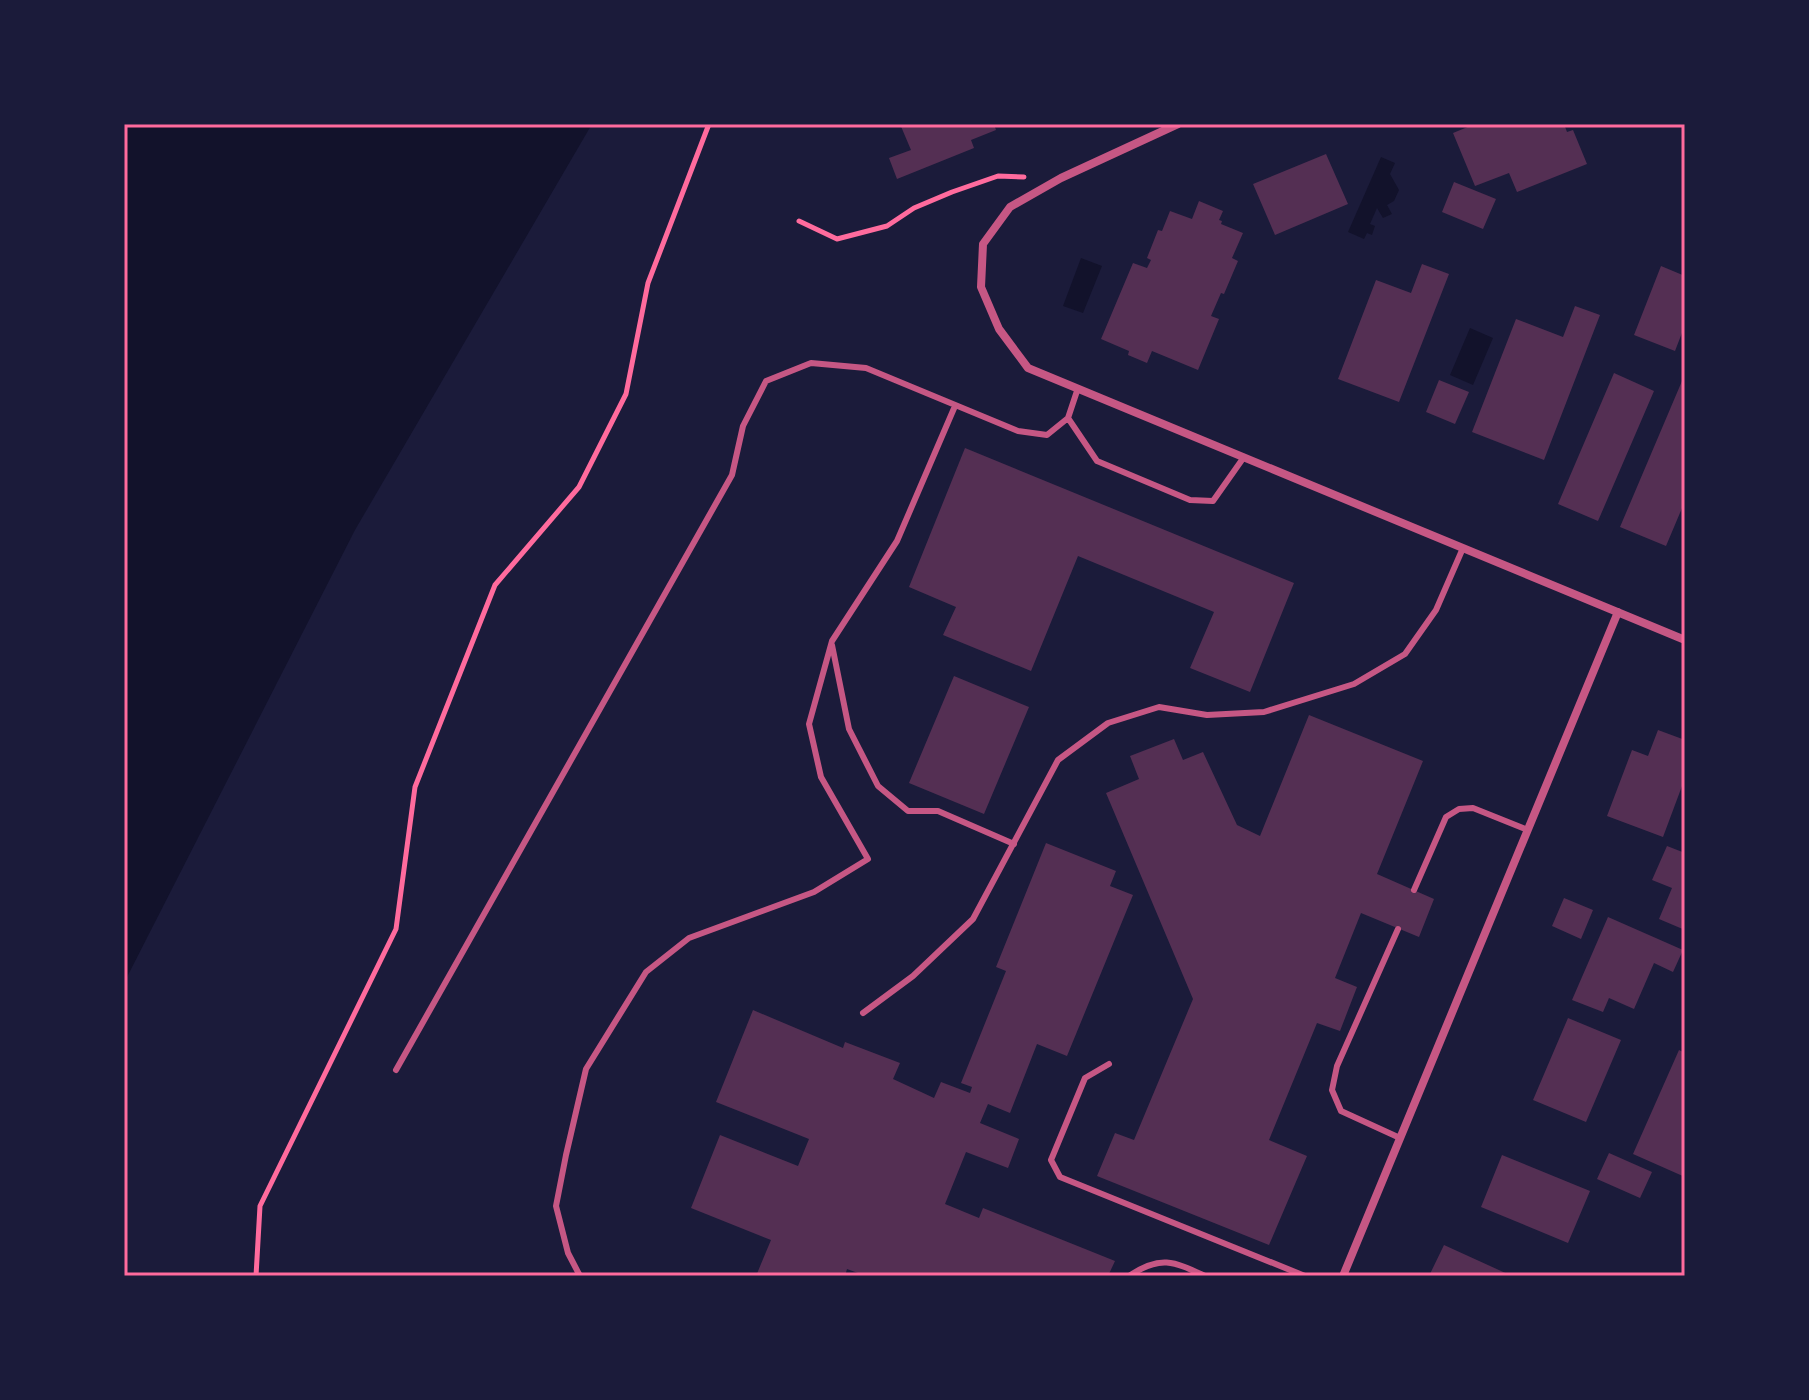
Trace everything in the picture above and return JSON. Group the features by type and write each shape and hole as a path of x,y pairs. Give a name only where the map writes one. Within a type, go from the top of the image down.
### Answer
{"street":[{"path":"1178,124 1061,178 1010,207 983,244 981,287 999,329 1028,368 1685,640"},
{"path":"1343,1276 1618,612"}],"lane":[{"path":"396,1070 732,475 743,426 766,381 811,363 866,368 1018,431 1047,435 1068,418 1078,388"},
{"path":"580,1276 568,1253 556,1206 566,1155 586,1069 646,972 689,938 814,892 868,859 821,777 809,724 832,641 897,541 955,406"},
{"path":"1068,418 1097,461 1190,500 1213,501 1244,457"},
{"path":"863,1013 913,976 973,919 1058,760 1108,723 1159,707 1207,715 1264,712 1354,684 1405,654 1436,610 1463,548"},
{"path":"832,641 849,729 878,786 908,811 938,811 1014,844"},
{"path":"1414,890 1446,817 1459,809 1473,808 1528,830"},
{"path":"1398,929 1337,1066 1332,1090 1341,1111 1400,1138"},
{"path":"1109,1064 1085,1078 1051,1160 1060,1177 1305,1276"},
{"path":"1129,1276 1151,1263 1161,1261 1205,1276"}],"path":[{"path":"256,1276 260,1206 396,929 415,787 495,585 579,487 626,394 648,283 709,124"},
{"path":"799,221 837,239 887,226 914,208 998,176 1061,178"}],"shaded area":[{"path":"124,124 592,124 355,530 124,983"},
{"path":"1381,157 1395,163 1390,174 1399,190 1394,201 1387,205 1392,214 1383,218 1377,208 1370,224 1375,226 1372,235 1367,233 1364,239 1348,232"},
{"path":"1081,258 1102,266 1083,313 1063,306"},
{"path":"1470,328 1493,338 1473,385 1450,375"}],"building":[{"path":"900,124 994,124 996,130 971,140 974,148 897,179 889,158 911,150"},
{"path":"1475,124 1564,124 1567,132 1573,130 1587,164 1517,192 1509,173 1475,186 1453,133"},
{"path":"1326,154 1348,204 1275,235 1253,184"},
{"path":"1454,182 1496,199 1483,229 1442,212"},
{"path":"1199,201 1223,211 1219,220 1221,224 1243,233 1232,258 1238,261 1211,316 1219,319 1198,370 1152,351 1147,363 1101,339 1133,263 1147,268 1151,260 1147,258 1158,230 1162,231 1170,211 1192,219"},
{"path":"1422,264 1449,274 1399,402 1338,379 1376,280 1411,293"},
{"path":"1661,266 1685,276 1685,325 1675,351 1634,335"},
{"path":"1575,306 1600,315 1544,460 1472,432 1516,319 1563,337"},
{"path":"1614,373 1654,391 1598,521 1558,504"},
{"path":"1439,380 1469,392 1455,424 1426,412"},
{"path":"1682,381 1685,382 1685,501 1666,546 1620,527"},
{"path":"965,448 1294,583 1250,692 1190,668 1214,612 1078,556 1031,671 943,635 956,607 909,587"},
{"path":"954,676 1029,707 984,814 909,783"},
{"path":"1309,715 1423,761 1377,874 1434,899 1419,937 1361,913 1335,978 1357,987 1340,1031 1317,1023 1269,1140 1307,1156 1269,1245 1097,1176 1115,1133 1134,1140 1193,999 1106,793 1139,779 1130,756 1174,739 1183,760 1203,752 1237,825 1260,836"},
{"path":"1658,730 1685,740 1685,778 1663,837 1607,816 1632,750 1648,756"},
{"path":"1046,843 1116,871 1110,886 1133,895 1067,1056 1037,1044 1010,1113 988,1104 980,1123 1019,1139 1008,1168 966,1152 945,1204 979,1218 983,1208 1115,1261 1108,1276 866,1276 847,1269 845,1276 756,1276 771,1240 691,1208 720,1135 798,1166 809,1139 716,1102 753,1010 843,1048 845,1042 900,1063 893,1079 934,1098 941,1082 970,1093 972,1087 961,1083 1006,971 996,967"},
{"path":"1667,846 1685,853 1685,930 1659,919 1672,888 1652,880"},
{"path":"1564,898 1593,910 1581,939 1552,926"},
{"path":"1608,917 1683,950 1673,972 1654,963 1634,1009 1609,998 1603,1012 1572,1000"},
{"path":"1568,1018 1621,1040 1586,1122 1533,1100"},
{"path":"1679,1050 1685,1053 1685,1177 1633,1154"},
{"path":"1609,1153 1652,1172 1640,1198 1597,1179"},
{"path":"1502,1155 1590,1191 1568,1243 1481,1207"},
{"path":"1444,1245 1512,1276 1429,1276"}]}
